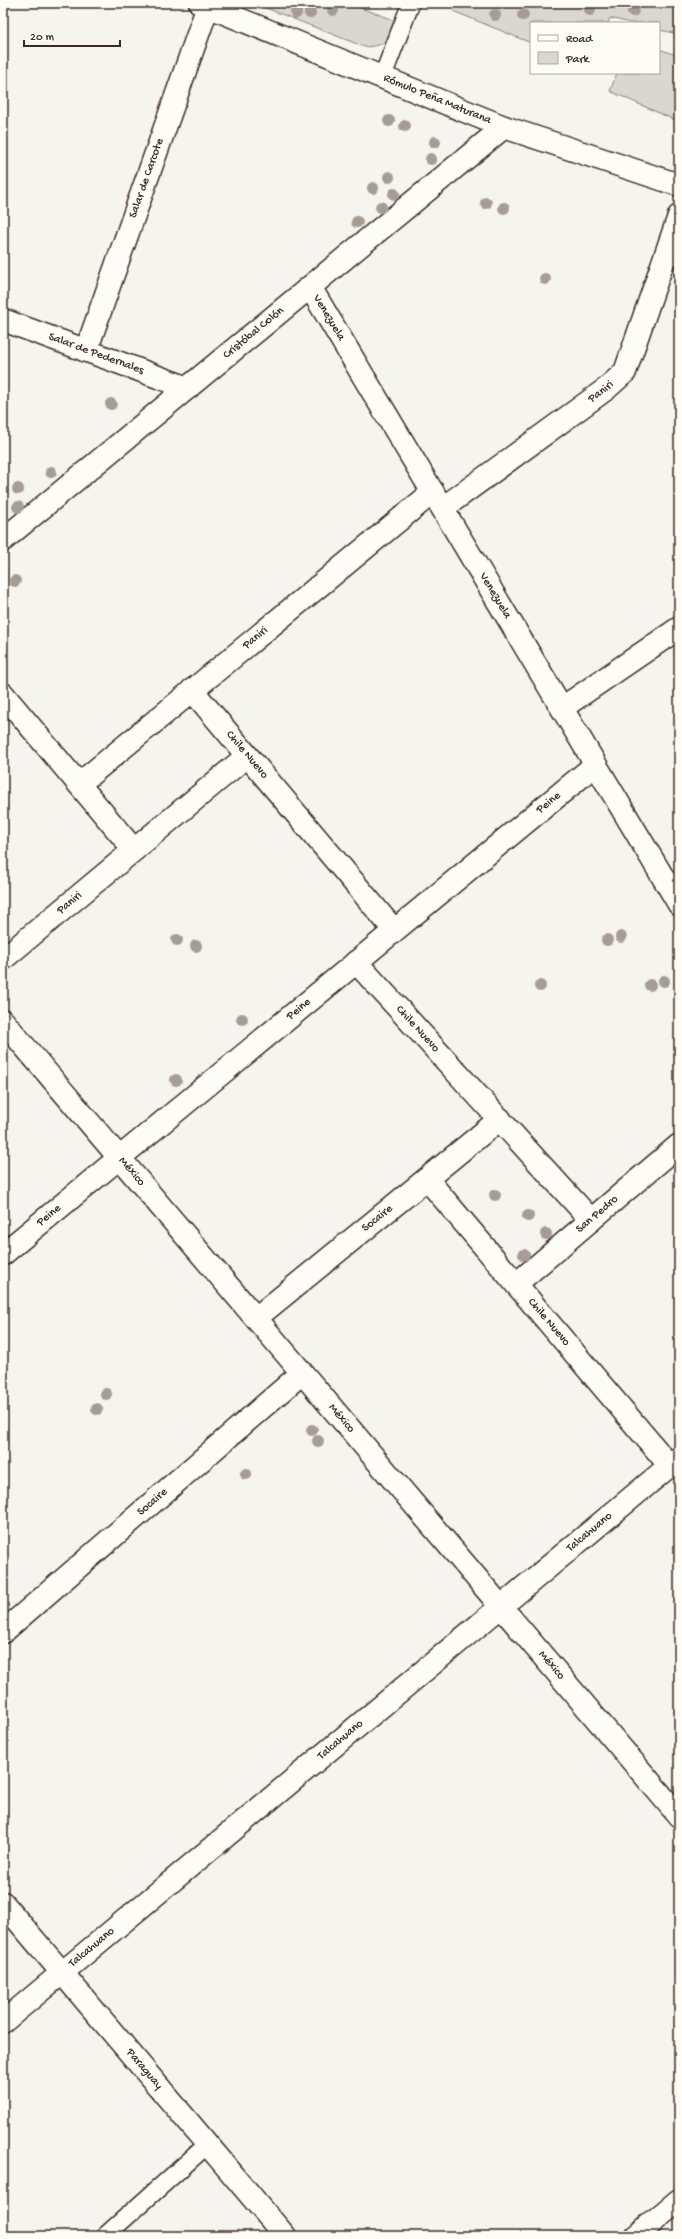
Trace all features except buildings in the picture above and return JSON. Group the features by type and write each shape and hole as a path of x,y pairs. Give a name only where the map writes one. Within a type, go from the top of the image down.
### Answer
{"street":[{"name":"Rómulo Peña Maturana","path":"204,5 504,127 679,185"},
{"name":"Salar de Carcote","path":"86,351 204,5"},
{"name":"Cristóbal Colón","path":"3,540 504,127"},
{"name":"Paniri","path":"79,784 192,690 438,500 611,385 625,372 679,216"},
{"name":"Venezuela","path":"310,287 679,904"},
{"name":"Salar de Pedernales","path":"3,320 188,388"},
{"path":"562,708 679,628"},
{"name":"Chile Nuevo","path":"192,690 394,930"},
{"path":"3,694 134,850"},
{"name":"Paniri","path":"3,959 247,756"},
{"name":"Peine","path":"3,1254 595,764"},
{"name":"Chile Nuevo","path":"356,962 591,1220"},
{"name":"México","path":"3,1021 679,1816"},
{"name":"Socaire","path":"256,1318 500,1119"},
{"name":"San Pedro","path":"516,1284 679,1144"},
{"name":"Chile Nuevo","path":"427,1179 516,1284 674,1462"},
{"name":"Socaire","path":"3,1632 302,1373"},
{"name":"Talcahuano","path":"3,2022 674,1462"},
{"name":"Paraguay","path":"3,1903 285,2236"},
{"path":"636,2236 679,2200"}],"lane":[{"path":"382,78 411,3"},
{"path":"105,2236 207,2145"}],"green space":[{"path":"253,3 347,3 397,21 387,41 379,45 365,47"},
{"path":"454,3 679,3 679,34 660,30 660,22 626,22 610,18 608,22 530,22 530,43 453,11"},
{"path":"660,49 679,56 679,122 610,91 617,74 660,74"}]}
